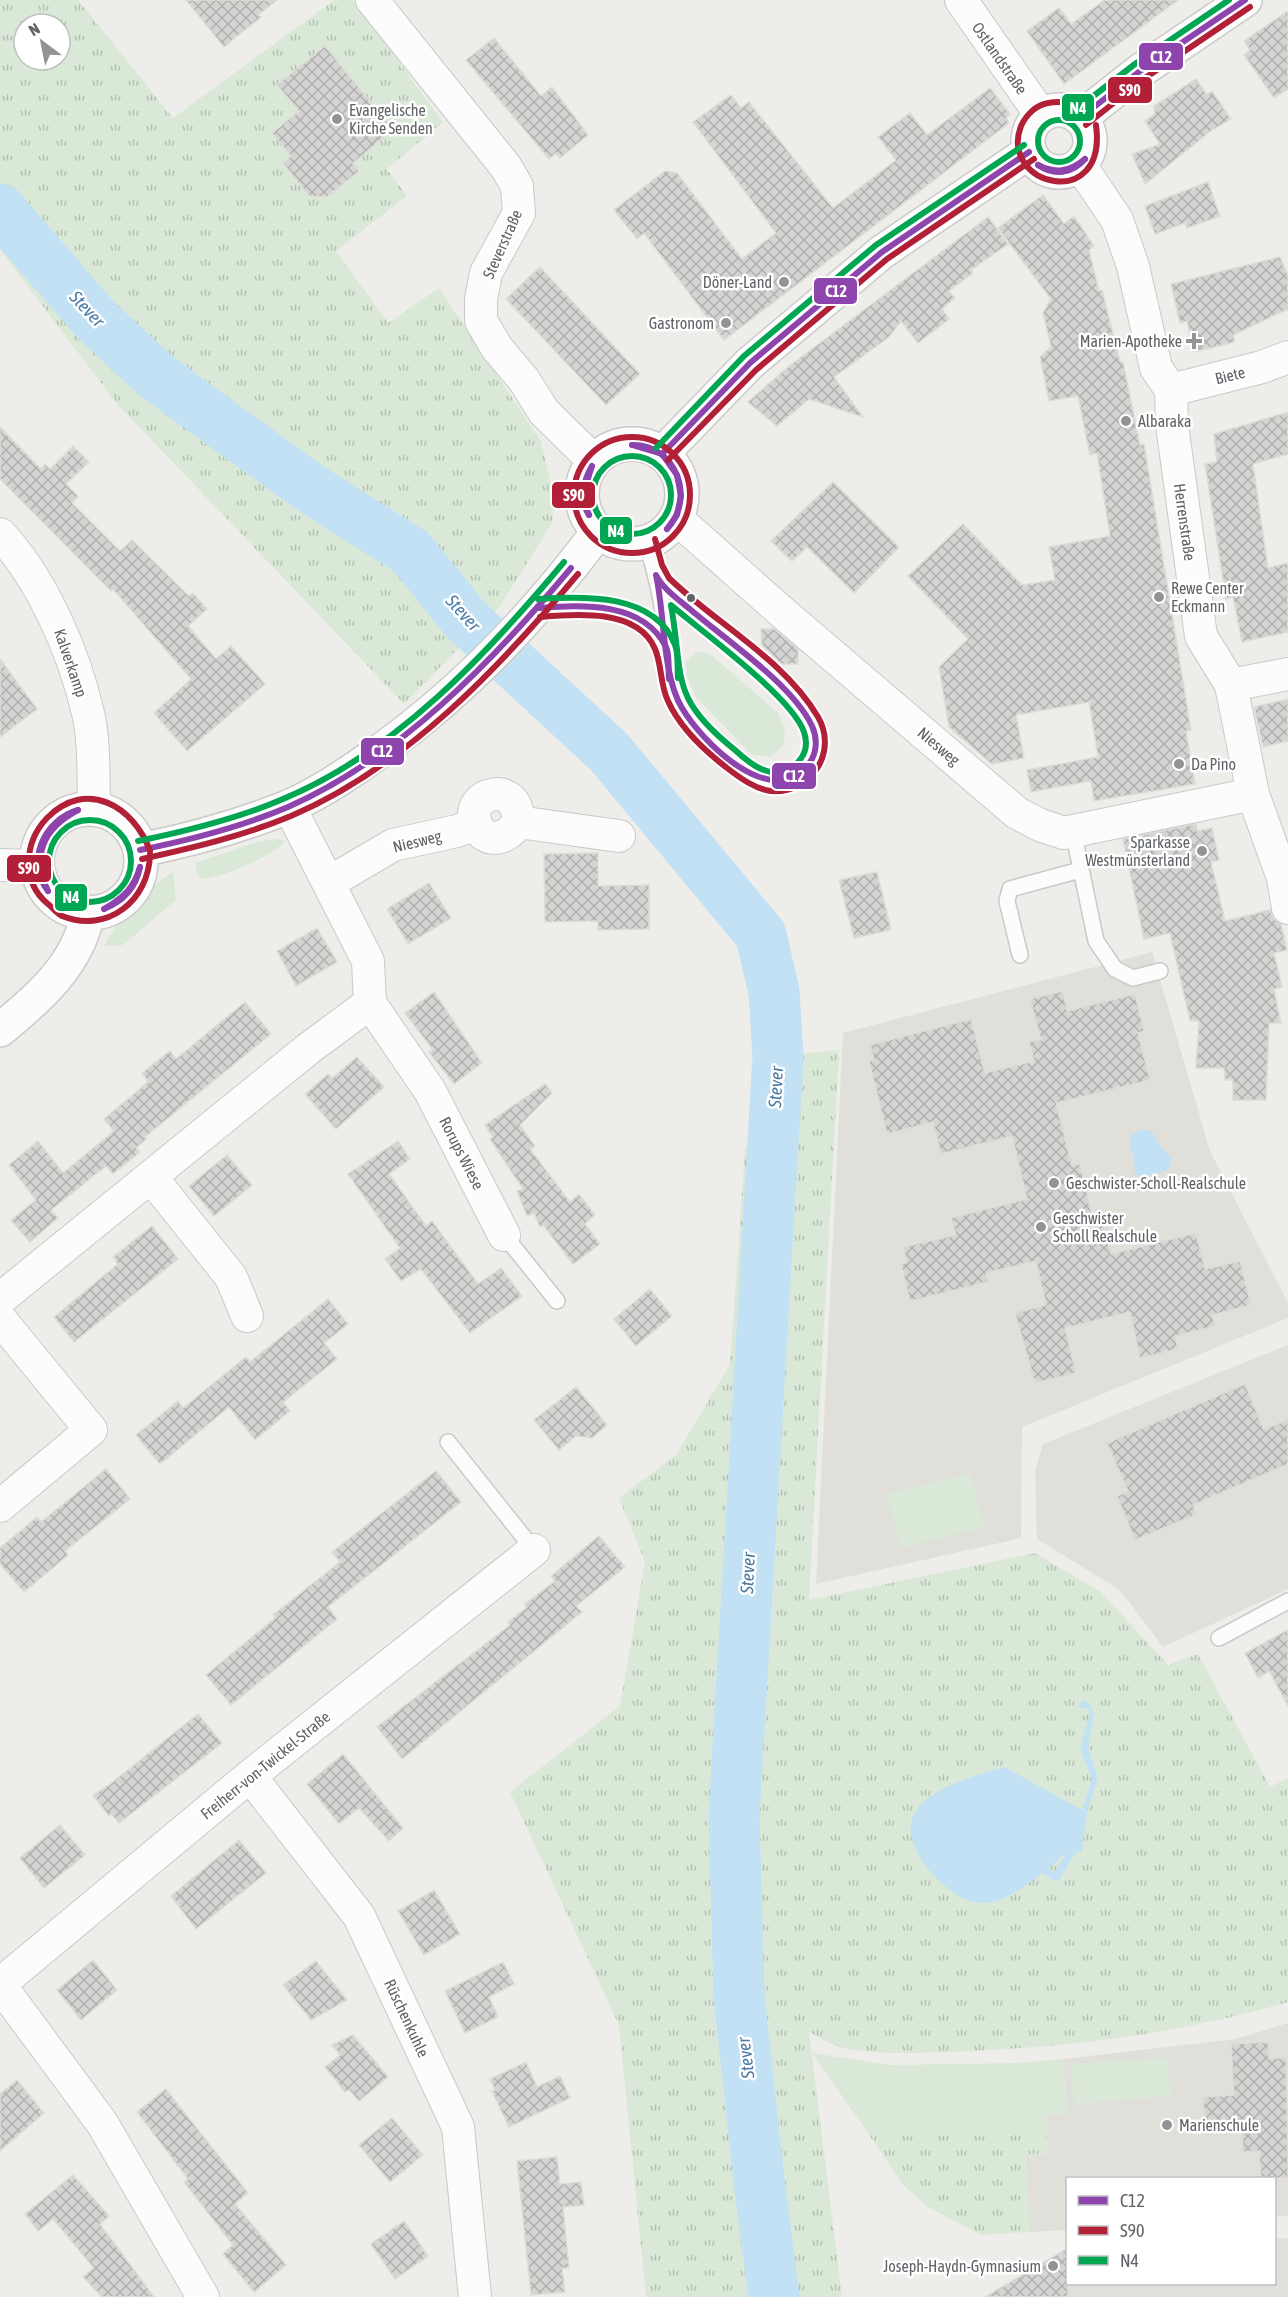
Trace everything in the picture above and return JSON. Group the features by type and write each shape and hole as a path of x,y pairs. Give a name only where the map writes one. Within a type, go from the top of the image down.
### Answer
{"street":[{"name":"Steverstraße","path":"372,0 506,168 517,186 519,213 486,273 481,299 481,321 497,348 524,380 544,412 594,461"},
{"name":"Ostlandstraße","path":"961,0 1041,116"},
{"path":"1080,118 1140,71 1245,0"},
{"path":"1061,110 1080,118 1090,136 1090,147 1080,165 1069,171 1051,171 1036,163 1029,152 1029,132 1041,116 1061,110"},
{"path":"662,454 750,363 882,252 1029,152"},
{"path":"1080,165 1117,220 1132,266 1156,368 1171,390"},
{"name":"Biete","path":"1171,390 1262,367 1285,352"},
{"name":"Herrenstraße","path":"1171,390 1172,425 1202,636 1231,685 1253,794 1286,888"},
{"path":"627,444 645,446 662,454 674,466 681,483 682,501 676,518 660,536 646,542 631,544 614,541 598,532 587,516 582,496 585,477 594,461 610,449 627,444"},
{"name":"Niesweg","path":"676,518 791,620 1017,813 1040,825 1064,833 1253,794"},
{"path":"140,850 201,837 290,806 333,783 394,741 477,670 535,612 598,532"},
{"name":"Kalverkamp","path":"0,534 20,554 58,624 89,714 94,809"},
{"path":"1231,685 1288,674"},
{"path":"0,1299 308,1048 370,1004 368,961 290,806"},
{"path":"94,809 111,813 131,830 140,850 141,868 129,894 106,910 88,912 62,905 50,895 41,881 37,866 38,850 44,835 67,813 94,809"},
{"name":"Niesweg","path":"330,882 393,844 457,831 476,824 485,836 495,838 505,837 513,831 518,822 619,836"},
{"path":"0,865 37,866"},
{"path":"0,1030 58,977 83,934 88,912"},
{"name":"Rorups Wiese","path":"370,1004 430,1091 504,1235"},
{"path":"151,1178 231,1277 247,1316"},
{"path":"0,1319 91,1430 0,1506"},
{"name":"Freiherr-von-Twickel-Straße","path":"0,1984 250,1776 534,1550"},
{"name":"Rüschenkuhle","path":"250,1776 359,1916 458,2127 475,2297"},
{"path":"0,1984 102,2122 203,2297"}],"lane":[{"path":"646,542 658,580 667,648 668,678 679,704 694,723 743,768 768,781 782,782 801,773 814,759 817,738 808,716 740,651 658,580"},
{"path":"535,612 596,605 612,608 634,617 655,632 667,648"},
{"path":"1073,831 1096,941 1115,969 1133,978 1160,971"},
{"path":"1020,956 1007,901 1010,889 1080,870"},
{"name":"Rorups Wiese","path":"504,1235 557,1301"},
{"path":"448,1442 534,1550"},
{"path":"1219,1638 1288,1601"}],"shaded area":[{"name":"Geschwister Scholl Realschule","path":"1152,952 1210,1151 1288,1303 1288,1318 1022,1427 1021,1538 816,1584 843,1033"},
{"path":"1288,1345 1288,1589 1163,1647 1120,1590 1037,1539 1035,1471 1043,1444"},
{"name":"Marienschule","path":"1288,2023 1288,2216 1276,2217 1276,2177 1066,2177 1066,2230 1030,2232 1025,2154 1048,2153 1046,2114 1067,2112 1063,2059 1236,2039"},
{"name":"Joseph-Haydn-Gymnasium","path":"1288,2238 1288,2297 1007,2297 1008,2284 1066,2249 1066,2285 1276,2285 1276,2239"}],"green space":[{"path":"0,0 78,0 173,118 334,0 353,0 443,122 387,169 407,196 336,251 388,323 439,288 541,441 552,487 553,522 500,606 404,704 118,405 0,250"},
{"path":"696,652 709,653 778,713 785,732 783,747 769,757 751,754 695,696 687,676 686,662"},
{"path":"277,839 285,841 270,853 246,865 211,878 202,879 197,874 195,863 257,842"},
{"path":"173,872 176,900 123,945 104,946 134,904 153,886"},
{"path":"839,1050 809,1600 1035,1553 1101,1592 1168,1665 1198,1654 1270,1787 1288,1778 1288,2002 1204,2023 1119,2038 990,2050 919,2053 871,2052 841,2047 809,2032 842,2297 646,2297 619,2025 510,1792 620,1706 645,1562 619,1498 676,1455 730,1364 745,1150 769,1057"},
{"path":"970,1473 984,1527 901,1548 887,1494"},
{"path":"812,2053 891,2065 1015,2063 1063,2059 1067,2113 1046,2115 1047,2135 870,2136"},
{"path":"1168,2058 1170,2096 1074,2104 1071,2064"},
{"path":"1047,2135 1048,2153 1025,2154 1030,2232 981,2235 928,2207 903,2185 870,2136"}],"water":[{"path":"1142,1129 1152,1131 1160,1146 1171,1157 1166,1170 1145,1178 1135,1174 1134,1158 1129,1143 1132,1135"},
{"path":"1082,1700 1090,1704 1094,1714 1088,1748 1098,1778 1087,1811 1082,1852 1068,1851 1020,1890 998,1900 987,1903 974,1902 959,1896 945,1886 921,1859 914,1844 911,1829 913,1816 929,1797 941,1790 1004,1767 1082,1810 1092,1779 1080,1748 1090,1713 1088,1709 1079,1707"}],"building":[{"path":"186,0 277,0 258,15 261,17 224,47"},
{"path":"1105,0 1178,0 1064,84 1027,31 1059,8 1071,24"},
{"path":"1288,11 1288,89 1274,98 1244,55 1250,50 1244,41"},
{"path":"494,38 541,96 552,87 588,135 560,158 556,153 549,159 466,60"},
{"name":"Evangelische Kirche Senden","path":"325,46 393,130 353,163 359,171 327,197 309,196 283,163 291,156 272,133 299,111 277,85"},
{"path":"1196,79 1207,95 1212,91 1231,119 1212,130 1145,184 1132,154 1160,144 1145,121 1155,114 1154,106"},
{"path":"990,88 1010,114 1006,118 1009,123 724,340 644,233 637,239 614,210 665,171 677,173 742,259 776,233 693,122 731,95 741,108 749,102 833,208 896,160 878,137 910,113 927,135"},
{"path":"1208,182 1220,216 1187,228 1185,223 1155,234 1145,206"},
{"path":"1043,195 1064,224 1074,216 1094,246 1089,250 1099,291 1102,290 1120,362 1123,362 1140,445 1144,444 1191,730 1186,731 1195,784 1094,801 1091,781 1031,792 1027,770 1098,757 1089,702 1016,715 1024,758 992,764 949,727 939,667 968,639 908,576 963,524 1022,585 1055,580 1049,547 1110,536 1097,453 1090,455 1078,396 1049,401 1040,357 1051,347 1043,313 1051,299 998,228"},
{"path":"988,217 1008,244 971,270 973,273 949,291 955,298 942,309 949,319 918,343 901,321 889,337 834,377 863,417 809,399 777,426 748,402 788,367"},
{"path":"1280,257 1288,275 1288,309 1233,335 1235,342 1194,352 1187,321 1180,323 1171,284"},
{"path":"540,267 640,374 606,405 506,299"},
{"path":"1288,412 1288,454 1253,464 1268,568 1288,563 1288,632 1242,642 1233,597 1226,599 1205,464 1217,462 1214,434"},
{"path":"0,427 41,469 45,464 50,469 73,446 89,462 66,484 78,496 72,503 120,551 132,540 189,596 193,593 207,609 188,626 216,659 231,646 265,684 187,751 154,713 191,679 113,589 111,591 0,479"},
{"path":"833,482 899,547 854,593 807,547 792,561 771,541"},
{"path":"761,629 774,629 798,649 798,664 781,664 762,645"},
{"path":"0,659 37,709 0,737"},
{"path":"1288,699 1288,741 1263,747 1254,707"},
{"path":"1196,824 1197,831 1212,828 1219,860 1211,862 1225,921 1270,910 1274,919 1281,924 1287,950 1274,953 1282,987 1274,989 1281,1023 1269,1023 1266,1100 1233,1100 1233,1080 1225,1080 1224,1068 1196,1068 1199,1021 1190,1021 1170,933 1144,939 1123,839"},
{"path":"598,853 598,886 649,885 649,929 598,930 598,921 545,922 544,854"},
{"path":"877,872 891,930 854,938 839,880"},
{"path":"429,883 451,918 408,944 387,909"},
{"path":"317,928 337,962 296,986 277,951"},
{"name":"Geschwister-Scholl-Realschule","path":"1063,991 1067,1011 1135,994 1144,1031 1138,1033 1150,1080 1056,1103 1072,1166 1080,1164 1093,1219 1102,1217 1111,1254 1196,1233 1205,1269 1240,1261 1251,1305 1212,1315 1215,1326 1175,1336 1178,1349 1140,1358 1130,1312 1065,1328 1076,1373 1035,1383 1015,1313 1046,1305 1036,1261 986,1273 988,1282 910,1301 901,1264 907,1262 903,1247 956,1235 951,1218 1027,1199 1012,1136 941,1154 933,1122 887,1134 869,1061 874,1060 870,1045 971,1019 985,1073 1034,1061 1029,1042 1041,1040 1030,999"},
{"path":"434,992 482,1063 454,1084 429,1052 433,1050 405,1013"},
{"path":"245,1002 271,1034 145,1137 146,1139 136,1148 140,1152 113,1174 106,1166 51,1210 58,1218 30,1242 11,1220 36,1200 9,1165 38,1141 63,1173 114,1131 104,1119 148,1082 142,1073 170,1051 176,1059"},
{"path":"357,1057 384,1087 336,1129 305,1094 328,1074 332,1078"},
{"path":"545,1084 552,1093 520,1125 535,1146 530,1149 570,1202 579,1194 595,1215 585,1224 600,1244 573,1264 543,1225 540,1227 534,1213 527,1216 517,1191 523,1189 490,1139 493,1137 485,1125"},
{"path":"398,1141 410,1159 389,1174 426,1226 432,1221 478,1284 501,1268 522,1296 470,1333 421,1269 401,1281 385,1259 400,1248 348,1174"},
{"path":"227,1155 252,1185 214,1216 189,1186"},
{"path":"152,1226 178,1259 74,1342 54,1317 118,1264 113,1257"},
{"path":"650,1289 672,1316 636,1346 614,1319"},
{"path":"328,1299 348,1324 324,1343 337,1359 283,1402 290,1411 255,1440 229,1407 160,1464 136,1435 178,1401 183,1408 246,1357 250,1362"},
{"path":"1245,1384 1264,1430 1288,1419 1288,1464 1193,1505 1197,1514 1135,1540 1117,1496 1128,1491 1107,1443"},
{"path":"576,1387 607,1425 592,1438 576,1436 559,1450 534,1420"},
{"path":"106,1469 130,1499 65,1551 68,1555 24,1592 0,1564 0,1548 37,1517 41,1522"},
{"path":"436,1471 461,1502 328,1607 337,1619 231,1705 206,1675 275,1618 273,1615 340,1562 332,1552"},
{"path":"599,1536 625,1567 576,1606 582,1612 402,1759 377,1727 510,1625 508,1622 527,1607 525,1604 555,1581 551,1576"},
{"path":"1288,1630 1288,1706 1269,1671 1258,1678 1245,1653"},
{"path":"198,1714 222,1743 119,1823 111,1814 109,1816 93,1795 109,1785"},
{"path":"343,1754 403,1828 389,1841 359,1808 339,1824 307,1784"},
{"path":"60,1825 85,1855 44,1888 20,1858"},
{"path":"239,1840 266,1873 196,1929 171,1896"},
{"path":"434,1890 460,1934 424,1955 398,1911"},
{"path":"93,1960 117,1990 81,2020 57,1990"},
{"path":"316,1961 347,2000 311,2020 283,1985"},
{"path":"503,1962 514,1984 489,1997 498,2017 465,2033 445,1991"},
{"path":"353,2035 388,2077 359,2101 349,2090 345,2092 325,2067 340,2055 332,2045"},
{"path":"1268,2042 1269,2059 1286,2057 1288,2178 1261,2177 1259,2151 1243,2152 1242,2132 1206,2134 1203,2097 1234,2095 1231,2044"},
{"path":"526,2062 537,2087 560,2076 570,2098 509,2127 492,2091 495,2090 490,2079"},
{"path":"17,2080 44,2113 0,2151 0,2094"},
{"path":"166,2089 248,2193 235,2204 286,2265 254,2292 223,2254 233,2245 184,2182 188,2179 137,2112"},
{"path":"392,2118 423,2155 390,2182 359,2145"},
{"path":"557,2157 560,2184 581,2182 584,2205 563,2207 569,2268 562,2268 565,2292 531,2295 517,2161"},
{"path":"73,2175 109,2216 100,2224 154,2297 102,2297 83,2277 94,2268 53,2219 38,2231 25,2214"},
{"path":"404,2221 428,2256 395,2279 371,2244"},
{"name":"Joseph-Haydn-Gymnasium","path":"1066,2249 1068,2297 985,2297"}],"waterway":[{"name":"Stever","path":"0,209 95,319 156,376 310,488 411,552 466,620 609,752 761,935 774,992 778,1056 734,1816 739,1996 774,2297"},
{"path":"1045,1870 1056,1877 1077,1843"}],"transit line":[{"name":"N4","path":"1074,111 1135,64 1229,0"},
{"name":"C12","path":"1080,118 1140,71 1245,0"},
{"name":"S90","path":"1086,125 1145,78 1250,7"},
{"name":"S90","path":"1093,119 1078,107 1062,102 1048,103 1036,108 1021,126 1018,147 1025,164 1038,175 1054,181 1071,180 1086,171 1095,153 1096,125"},
{"name":"N4","path":"1059,120 1067,121 1074,126 1079,133 1080,141 1079,149 1074,156 1067,161 1059,162 1051,161 1044,156 1039,149 1038,141 1039,133 1044,126 1051,121 1059,120"},
{"name":"N4","path":"656,448 744,356 876,245 1024,145"},
{"name":"C12","path":"662,454 750,363 882,252 1029,152"},
{"name":"S90","path":"668,460 756,370 887,259 1034,159"},
{"name":"C12","path":"1038,165 1050,170 1062,170 1073,167 1085,159"},
{"name":"C12","path":"1038,165 1050,171 1063,172 1074,168 1085,159"},
{"name":"S90","path":"632,437 654,441 673,454 686,473 690,495 686,517 673,536 654,549 632,553 610,549 591,536 578,517 574,495 578,473 591,454 610,441 632,437"},
{"name":"C12","path":"632,445 662,454 677,475 681,496 677,515 667,529"},
{"name":"C12","path":"632,445 647,447 660,453 677,475 680,503 676,516 667,529"},
{"name":"N4","path":"624,456 640,456 654,462 665,473 671,487 671,495 671,503 665,517 654,528 640,534 624,534 610,528 599,517 593,503 593,487 599,473 610,462 624,456"},
{"name":"C12","path":"589,515 584,503 583,490 592,466"},
{"name":"C12","path":"589,515 586,490 592,466"},
{"name":"S90","path":"540,617 604,616 635,626 647,636 655,649 665,695 673,711 686,730 719,761 737,776 759,788 771,791 786,790 809,778 823,756 825,743 818,717 787,677 768,659 669,578 662,565 655,539"},
{"name":"N4","path":"138,841 248,813 324,779 364,755 401,728 471,665 564,562"},
{"name":"C12","path":"140,850 252,821 288,807 369,762 443,704 510,638 571,568"},
{"name":"S90","path":"142,859 255,830 291,816 373,771 412,743 483,679 578,574"},
{"name":"C12","path":"656,575 672,594 775,679 803,710 814,731 816,746 808,765 793,777 776,780 757,776 739,766 705,738 682,708 667,662 656,575"},
{"name":"N4","path":"538,599 576,598 616,601 652,615 665,628 675,645 678,678"},
{"name":"N4","path":"671,605 765,684 783,701 796,718 804,732 806,746 801,758 792,767 779,773 755,766 714,732 699,715 683,685 671,605"},
{"name":"C12","path":"539,608 574,606 610,609 642,621 656,632 666,647 669,679"},
{"name":"S90","path":"150,851 143,835 121,810 93,799 77,800 62,806 39,828 30,850 30,873 39,895 62,916 95,921 109,917 134,899 148,871 150,854"},
{"name":"C12","path":"48,891 41,879 38,867 38,855 42,843 56,823 66,815 78,810"},
{"name":"C12","path":"48,891 41,866 44,844 57,825 78,810"},
{"name":"N4","path":"82,820 98,820 113,827 124,838 131,853 131,861 128,877 119,890 98,902 82,902 67,895 56,884 49,869 49,853 56,838 67,827 82,820"},
{"name":"C12","path":"104,909 127,892 135,881 140,867"},
{"name":"C12","path":"104,909 118,902 128,893 136,881 140,867"}],"place":[{"name":"Evangelische Kirche Senden","path":"337,119"},
{"name":"Döner-Land","path":"784,282"},
{"name":"Gastronom","path":"726,323"},
{"name":"Marien-Apotheke","path":"1194,341"},
{"name":"Albaraka","path":"1126,421"},
{"name":"Rewe Center Eckmann","path":"1159,597"},
{"name":"Da Pino","path":"1179,764"},
{"name":"Sparkasse Westmünsterland","path":"1202,851"},
{"name":"Geschwister-Scholl-Realschule","path":"1054,1183"},
{"name":"Geschwister Scholl Realschule","path":"1041,1227"},
{"name":"Marienschule","path":"1167,2125"},
{"name":"Joseph-Haydn-Gymnasium","path":"1053,2266"}]}
